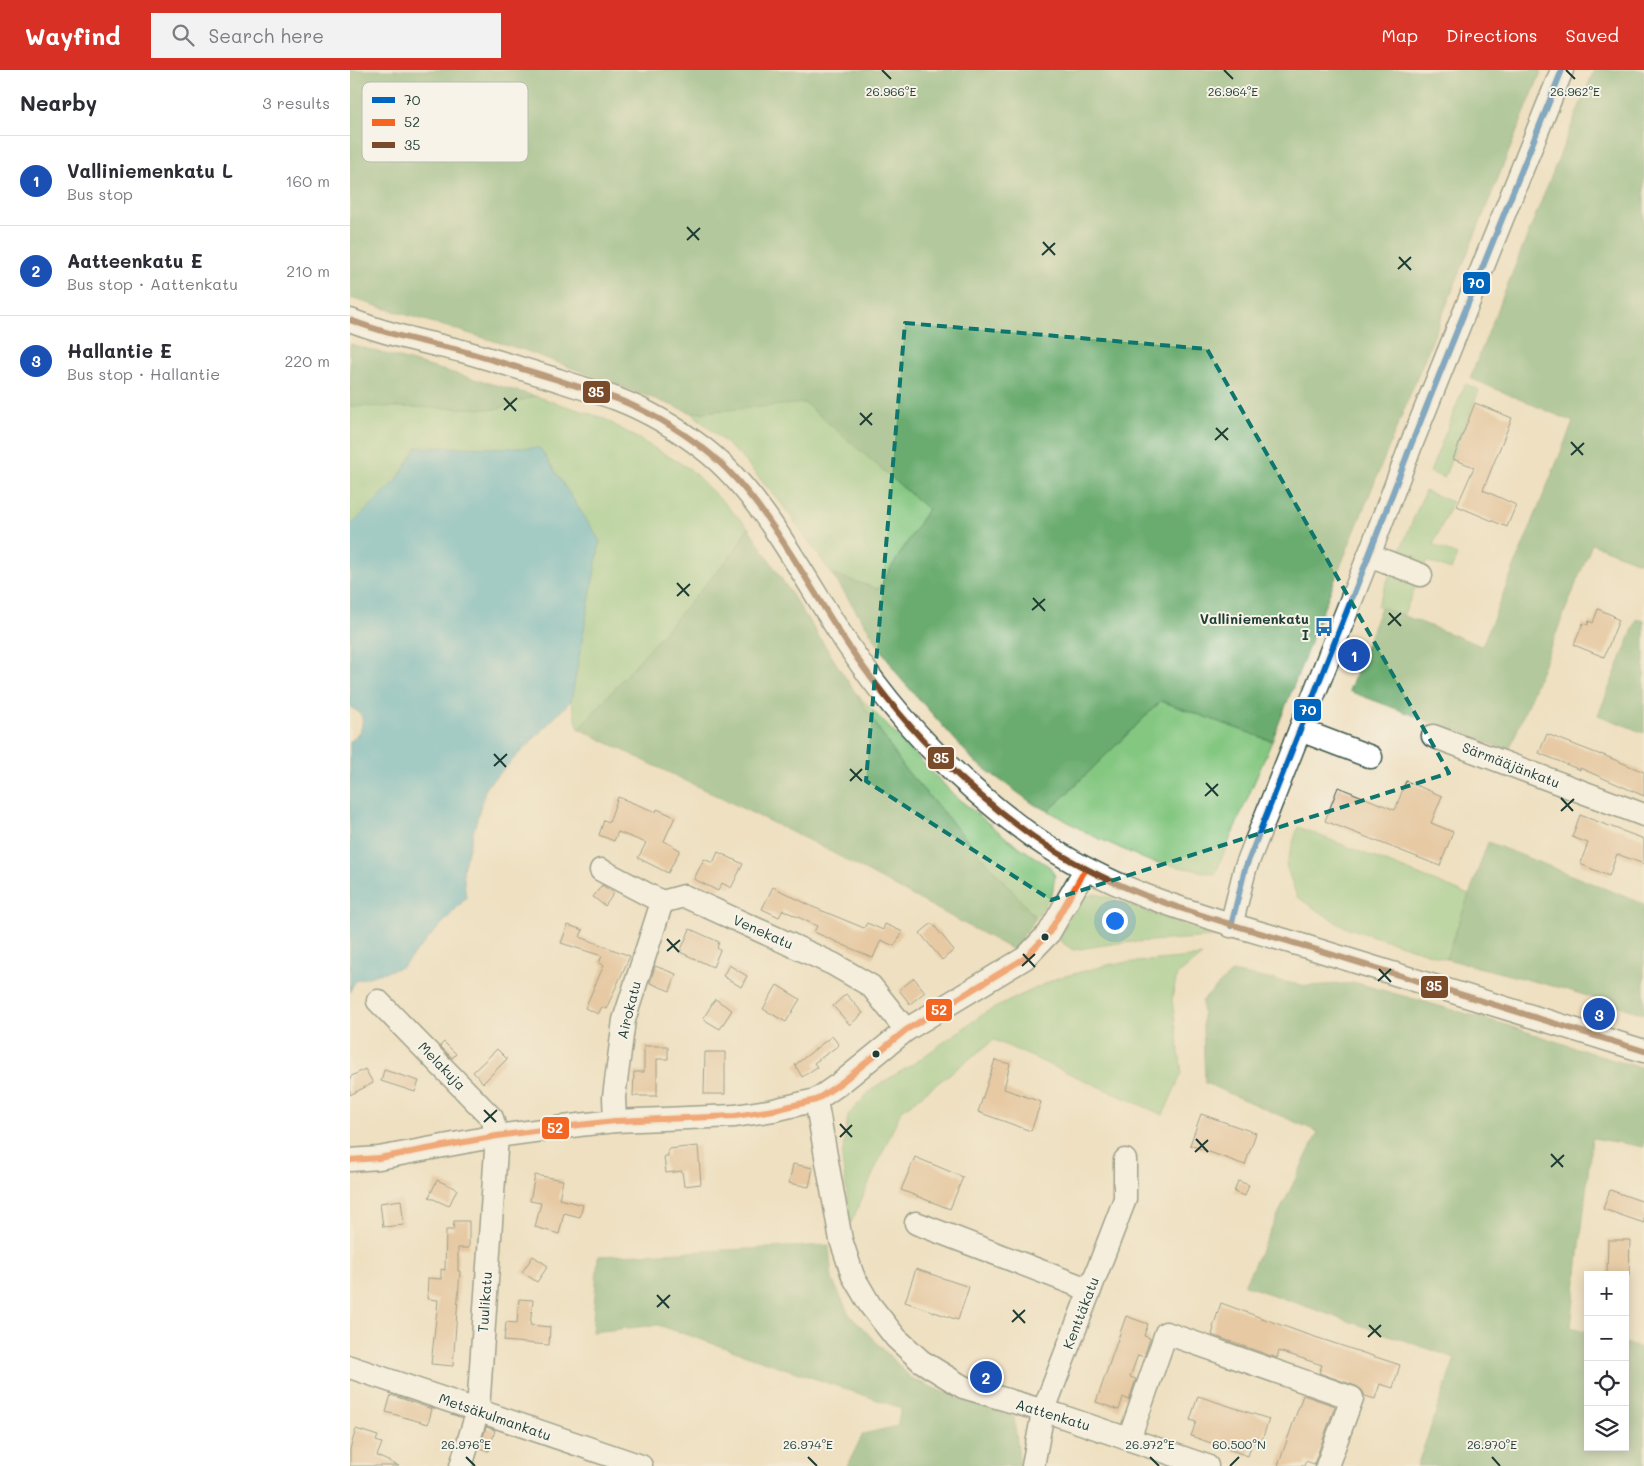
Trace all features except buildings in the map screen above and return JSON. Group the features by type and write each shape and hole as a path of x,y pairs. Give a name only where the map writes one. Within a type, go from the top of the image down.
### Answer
{"street":[{"path":"1231,926 1245,869 1411,445 1562,70"},
{"path":"350,320 376,330 489,358 618,400 650,414 705,449 726,468 751,497 851,650 907,723 957,774 992,805 1032,836 1085,870 1137,893 1231,926 1271,936 1644,1051"},
{"path":"1369,555 1421,575"},
{"path":"1300,730 1371,757"},
{"name":"Särmääjänkatu","path":"1433,736 1644,815"},
{"path":"601,870 662,902"},
{"path":"350,1160 379,1158 497,1136 615,1121 735,1116 774,1110 816,1100 842,1082 906,1030 1024,958 1049,933 1085,870"},
{"name":"Venekatu","path":"662,902 684,896 833,964 871,986 906,1030"},
{"name":"Airokatu","path":"615,1121 614,1097 624,1020 662,902"},
{"name":"Melakuja","path":"378,1001 492,1118 497,1136"},
{"name":"Aattenkatu","path":"816,1100 841,1240 853,1276 870,1305 896,1338 921,1361 964,1387 1058,1415 1207,1466"},
{"name":"Tuulikatu","path":"461,1466 478,1410 497,1136"},
{"name":"Kenttäkatu","path":"1033,1466 1043,1412 1125,1199 1125,1160"},
{"path":"916,1223 1090,1290"},
{"path":"1129,1440 1166,1333 1352,1398 1327,1466"},
{"name":"Metsäkulmankatu","path":"350,1367 640,1466"}],"highlighted area":[{"path":"905,323 1207,349 1449,773 1051,900 866,781"}],"green space":[{"path":"350,70 1542,70 1332,587 1272,741 1161,701 1049,811 1035,805 975,762 900,678 832,574 878,589 928,509 805,403 692,413 524,350 350,298"},
{"path":"1594,70 1644,70 1644,564 1592,544 1509,751 1349,691 1381,607 1482,646 1573,422 1470,378"},
{"path":"350,344 535,396 496,409 350,406"},
{"path":"1465,384 1479,390 1444,478 1430,472"},
{"path":"535,396 603,418 690,469 748,527 735,551 579,729 571,701 600,541 417,447 399,477 350,526 350,406 496,409"},
{"path":"805,402 928,509 878,589 832,574 781,503 739,455 692,413"},
{"path":"1425,491 1452,502 1433,545 1457,555 1451,570 1427,561 1403,616 1377,606"},
{"path":"748,527 904,768 1036,918 1013,950 820,846 579,729 735,551"},
{"path":"1637,619 1644,621 1644,733 1598,715"},
{"path":"853,690 955,796 1009,840 1050,867 1055,876 1052,894 1036,918 904,768"},
{"path":"1161,701 1272,741 1215,874 1149,861 1091,835 1049,811"},
{"path":"1298,827 1469,895 1446,959 1342,926 1297,897 1286,865"},
{"path":"1488,842 1644,904 1644,1014 1568,990 1446,959"},
{"path":"1096,894 1216,937 1118,943 1073,950 1060,941 1063,930 1080,901 1085,897"},
{"path":"1202,956 1177,975 1172,999 1182,1073 1163,1115 994,1040 901,1111 851,1223 842,1159 848,1115 873,1088 913,1064 986,1012 1057,978 1112,964"},
{"path":"1232,972 1307,986 1357,983 1500,1023 1613,1060 1644,1068 1644,1147 1592,1138 1571,1327 1584,1331 1584,1451 1629,1451 1629,1344 1644,1349 1644,1466 1417,1466 1455,1358 1244,1285 1318,1132 1205,1083 1202,1001"},
{"path":"829,1245 832,1279 849,1314 911,1378 954,1397 1014,1417 1020,1466 847,1466 863,1434 897,1426 901,1408 658,1325 592,1332 598,1256"}],"water":[{"path":"417,447 540,448 600,541 571,701 486,787 463,869 466,898 402,967 355,981 350,992 350,742 362,725 362,718 359,713 350,707 350,526 399,477"}],"transit line":[{"name":"70","path":"1231,926 1245,869 1411,445 1562,70"},
{"name":"35","path":"350,320 391,334 486,358 617,399 662,421 704,449 726,468 765,516 850,648 910,726 980,795 1032,836 1065,857 1098,875 1167,904 1644,1051"},
{"name":"52","path":"350,1160 379,1158 497,1136 579,1125 615,1121 735,1116 774,1110 816,1100 842,1082 906,1030 1025,958 1049,933 1085,870"}],"place":[{"name":"Valliniemenkatu I","path":"1324,627"},
{"name":"Valliniemenkatu L","path":"1354,655"},
{"name":"Hallantie E","path":"1599,1014"},
{"name":"Aatteenkatu E","path":"986,1377"}]}
